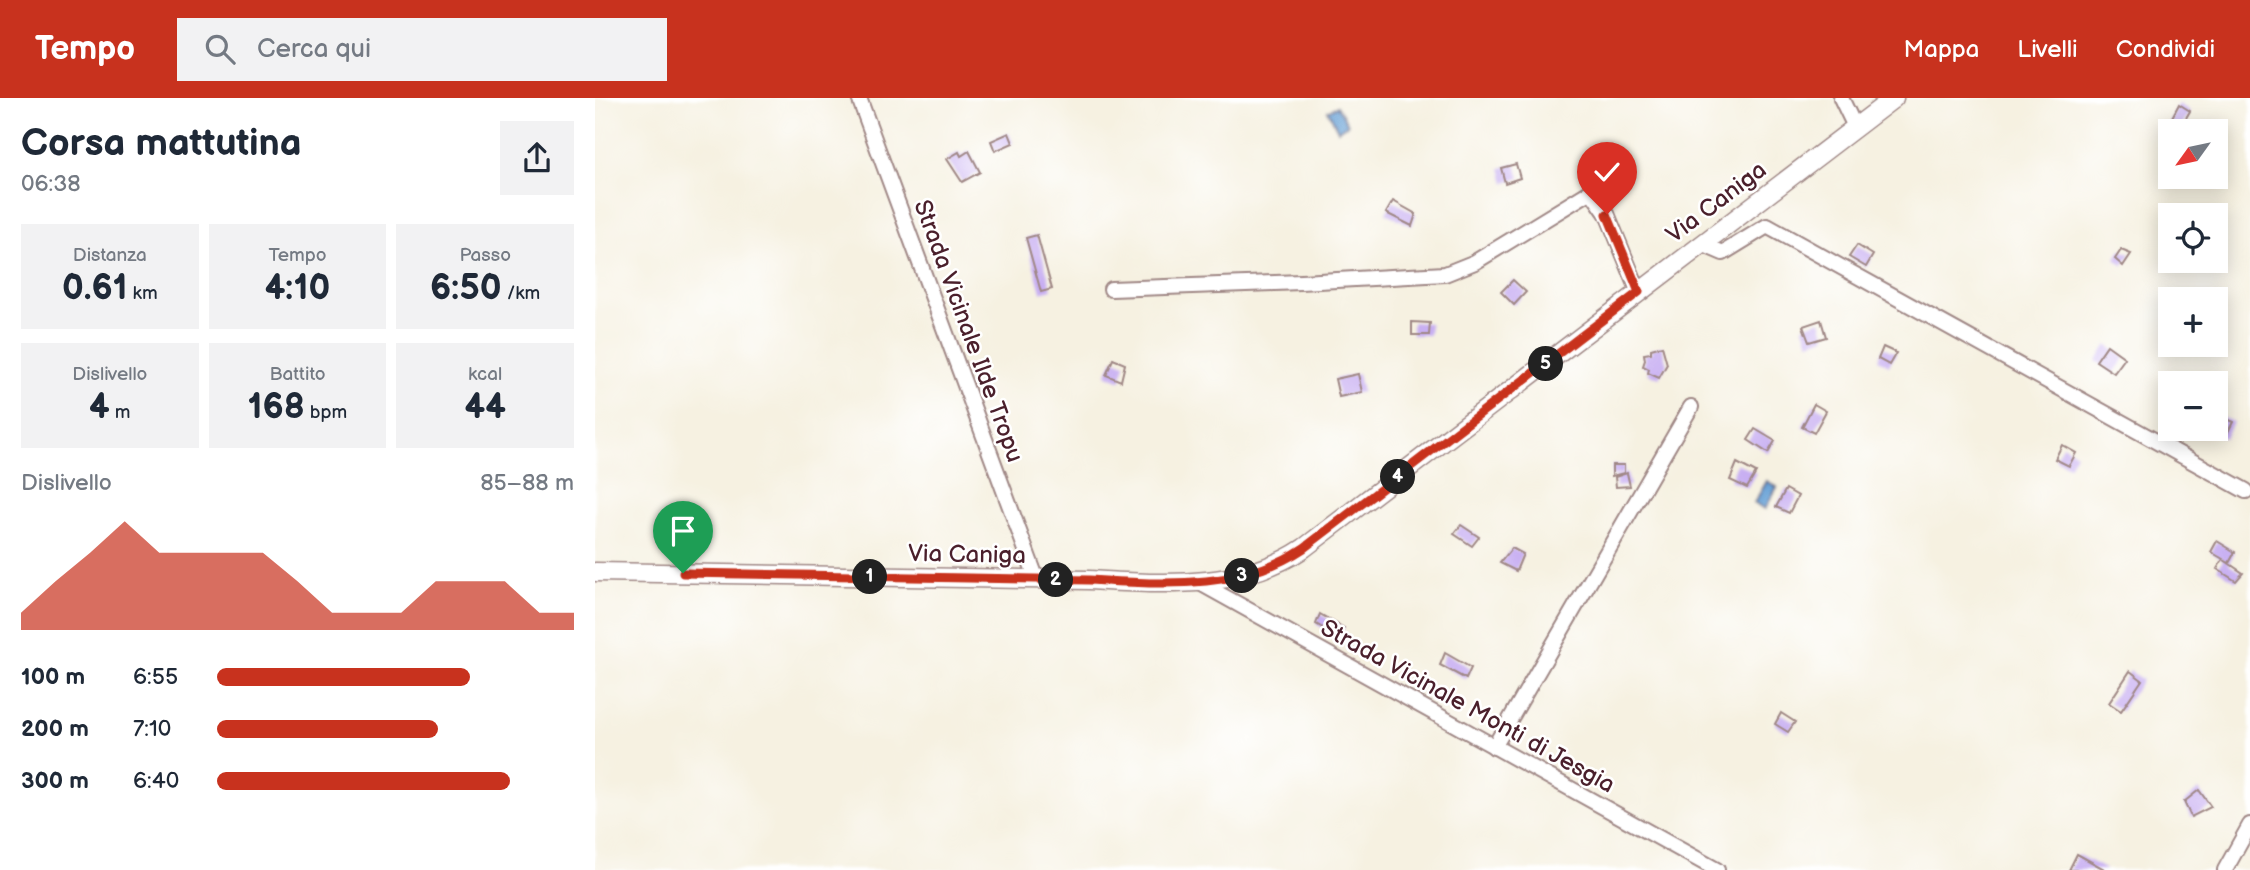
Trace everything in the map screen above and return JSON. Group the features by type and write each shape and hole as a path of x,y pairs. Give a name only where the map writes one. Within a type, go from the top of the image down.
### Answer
{"street":[{"name":"Strada Vicinale Ilde Tropu","path":"859,98 1037,580"},
{"path":"1841,98 1855,127"},
{"name":"Via Caniga","path":"595,572 1198,583 1247,575 1289,558 1893,98"},
{"path":"1111,289 1445,274 1475,262 1588,193 1593,194 1607,214 1639,292"},
{"path":"1702,244 1723,253 1767,226 2246,491"},
{"path":"1495,747 1691,407"},
{"name":"Strada Vicinale Monti di Jesgia","path":"1198,583 1717,870"},
{"path":"2225,870 2250,825"}],"water":[{"path":"1337,106 1348,124 1338,130 1328,111"},
{"path":"1767,481 1777,487 1765,509 1754,503"}],"building":[{"path":"2179,104 2190,111 2185,119 2171,119"},
{"path":"1009,133 1013,143 995,151 991,141"},
{"path":"969,151 980,172 962,182 947,159 959,152 961,156"},
{"path":"1516,164 1520,178 1505,183 1501,168"},
{"path":"1393,201 1416,214 1412,226 1386,213"},
{"path":"1037,235 1052,289 1041,292 1026,238"},
{"path":"1857,245 1873,255 1866,267 1849,257"},
{"path":"2121,250 2131,254 2123,266 2115,259"},
{"path":"1513,280 1526,292 1514,305 1501,292"},
{"path":"1821,320 1826,337 1809,342 1803,326"},
{"path":"1412,322 1430,323 1429,335 1412,335"},
{"path":"2107,345 2125,358 2114,373 2096,361"},
{"path":"1662,346 1667,364 1659,378 1648,373 1649,369 1643,366 1644,354"},
{"path":"1883,347 1896,353 1889,365 1878,359"},
{"path":"1113,359 1125,364 1121,381 1106,375"},
{"path":"1358,374 1362,392 1339,397 1335,379"},
{"path":"1814,404 1826,411 1814,433 1802,427"},
{"path":"1755,429 1775,441 1768,453 1748,440"},
{"path":"2062,445 2076,453 2069,466 2055,459"},
{"path":"1737,463 1756,473 1747,488 1730,480"},
{"path":"1612,465 1624,465 1624,473 1612,476"},
{"path":"1627,473 1630,486 1616,487 1615,477"},
{"path":"1786,489 1798,496 1789,513 1776,507"},
{"path":"1461,525 1479,537 1472,546 1454,534"},
{"path":"2217,541 2235,552 2229,563 2224,560 2243,573 2236,581 2217,569 2223,559 2211,552"},
{"path":"1512,548 1523,554 1516,571 1500,563"},
{"path":"1320,614 1344,628 1339,637 1316,624"},
{"path":"1445,653 1471,668 1466,679 1440,665"},
{"path":"2130,671 2142,680 2121,711 2109,703"},
{"path":"1781,713 1795,722 1788,732 1775,724"},
{"path":"2199,790 2211,807 2191,817 2184,802"},
{"path":"2077,854 2106,870 2069,870"}],"route":[{"path":"683,573 1198,583 1247,575 1274,566 1304,548 1639,292 1607,214"}]}
